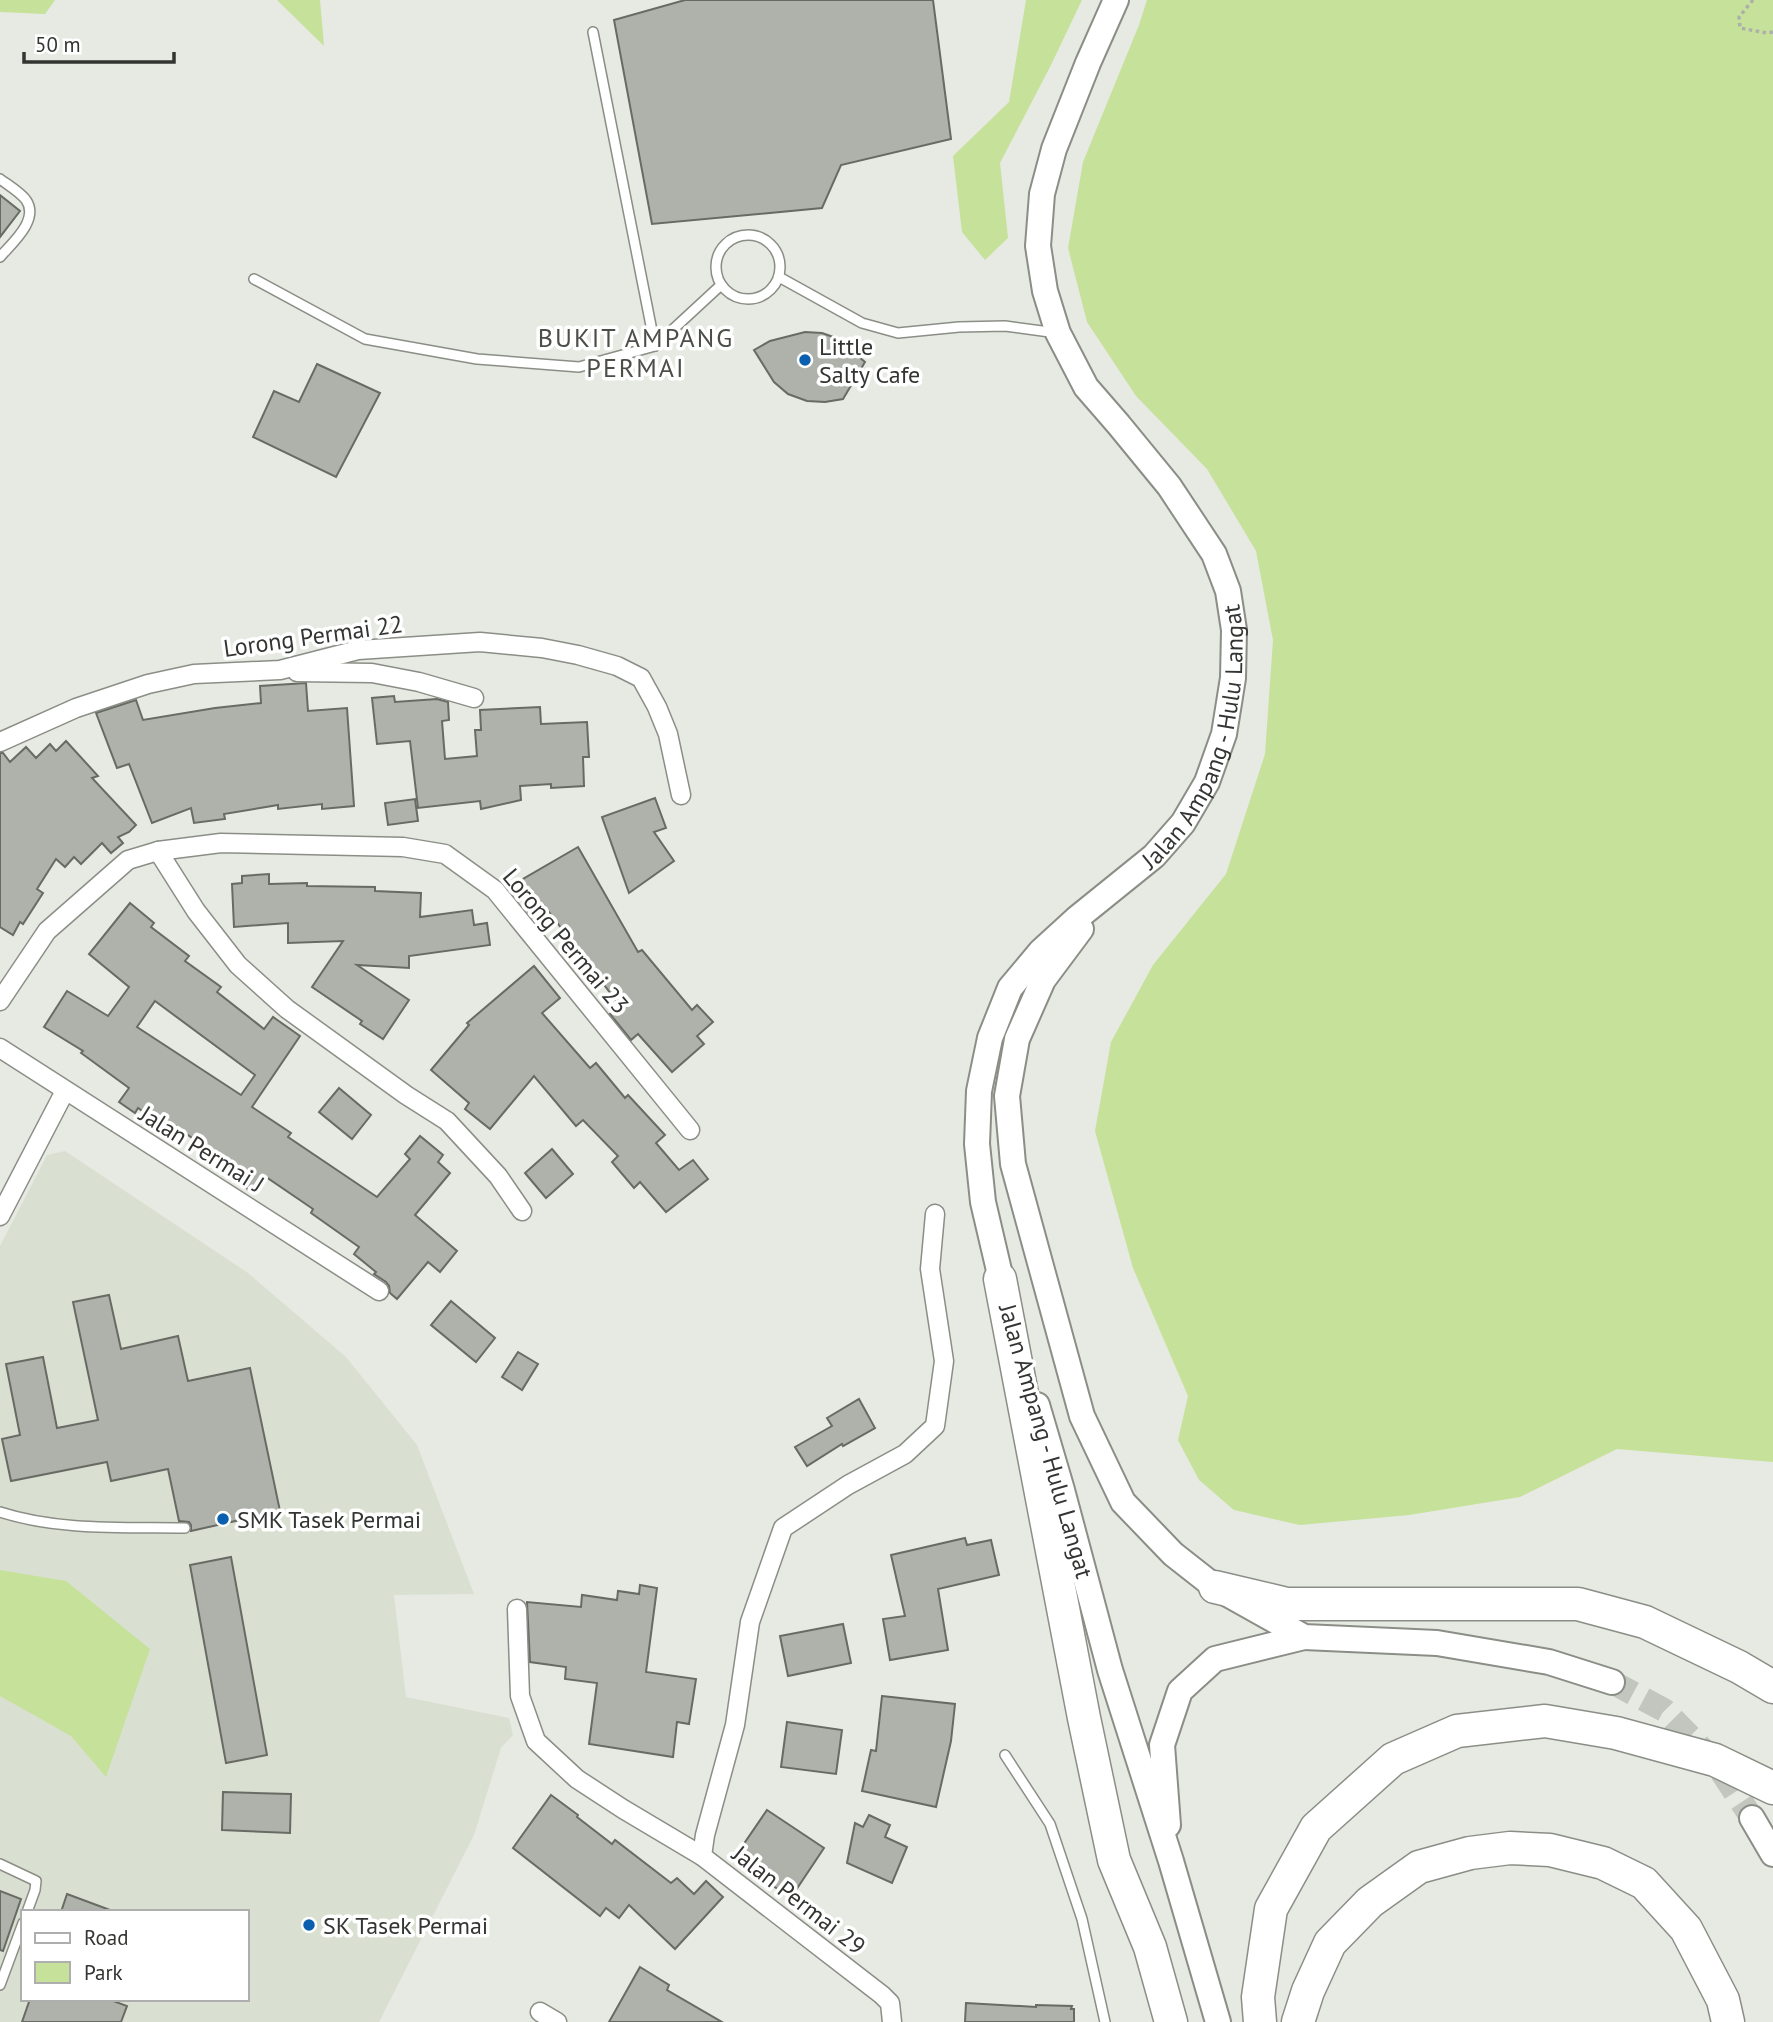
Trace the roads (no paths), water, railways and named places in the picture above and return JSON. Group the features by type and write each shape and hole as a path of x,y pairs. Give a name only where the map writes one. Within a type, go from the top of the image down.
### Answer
{"highway":[{"path":"1000,1279 1114,1860 1150,1947 1171,2022"},
{"path":"1215,1587 1287,1604 1578,1604 1645,1622 1739,1667 1773,1687"},
{"path":"1260,2022 1258,1997 1271,1909 1316,1828 1393,1759 1457,1731 1545,1721 1616,1733 1715,1760 1773,1788"},
{"path":"1298,2022 1308,1991 1330,1943 1370,1902 1419,1867 1470,1853 1510,1848 1550,1850 1603,1863 1644,1883 1686,1929 1723,2000 1728,2022"}],"street":[{"name":"Jalan Ampang - Hulu Langat","path":"1116,0 1054,149 1042,194 1038,246 1045,291 1058,333 1086,387 1168,486 1214,554 1228,591 1234,629 1233,678 1224,734 1207,782 1183,823 1154,856 1041,951 1010,988 990,1038 979,1091 977,1144 983,1202 1000,1279 1062,1490 1110,1670 1171,1861 1218,2022"},
{"name":"Lorong Permai 22","path":"0,742 76,708 148,684 194,674 280,670 358,650 480,642 542,648 578,655 617,666 641,678 668,734 681,795"},
{"path":"280,670 372,673 419,682 474,698"},
{"name":"Lorong Permai 23","path":"0,1001 47,931 128,860 158,851 221,843 402,847 444,854 495,890 690,1130"},
{"path":"158,851 196,911 239,965 287,1009 405,1095 447,1121 498,1176 522,1211"},
{"name":"Jalan Ampang - Hulu Langat","path":"1110,891 1043,979 1017,1039 1007,1096 1013,1164 1082,1416 1123,1502 1172,1554 1215,1587 1304,1637 1437,1643 1549,1662 1612,1682"},
{"name":"Jalan Permai J","path":"0,1048 379,1291"},
{"path":"0,1216 65,1091"},
{"name":"Jalan Permai 29","path":"892,2022 890,2003 882,1995 702,1856 705,1835 735,1725 750,1622 783,1528 848,1485 905,1454 935,1426 944,1361 930,1269 935,1214"},
{"path":"517,1609 520,1696 536,1741 577,1779 702,1856"},
{"path":"1171,1861 1163,1745 1180,1691 1215,1659 1304,1637"},
{"path":"1752,1818 1773,1854"},
{"path":"540,2012 557,2022"}],"lane":[{"path":"593,32 655,345"},
{"path":"0,179 26,200 30,210 28,223 0,257"},
{"path":"754,234 773,246 778,255 779,277 774,286 758,298 737,298 728,293 716,276 718,254 724,244 733,238 754,234"},
{"path":"779,277 862,323 898,333 1005,326 1058,333"},
{"path":"254,279 365,339 477,359 579,368 655,345 721,285"},
{"path":"0,1512 28,1521 57,1524 185,1528"},
{"path":"1005,1755 1050,1824 1082,1919 1105,2022"},
{"path":"0,1864 36,1881 28,1910"},
{"path":"0,1985 21,1928"}],"tunnel":[{"path":"1612,1682 1664,1710 1715,1762 1752,1818"}],"place":[{"name":"Little Salty Cafe","path":"805,360"},
{"name":"SMK Tasek Permai","path":"223,1519"},
{"name":"SK Tasek Permai","path":"309,1925"}],"district":[{"name":"BUKIT AMPANG PERMAI","path":"636,352"}]}
